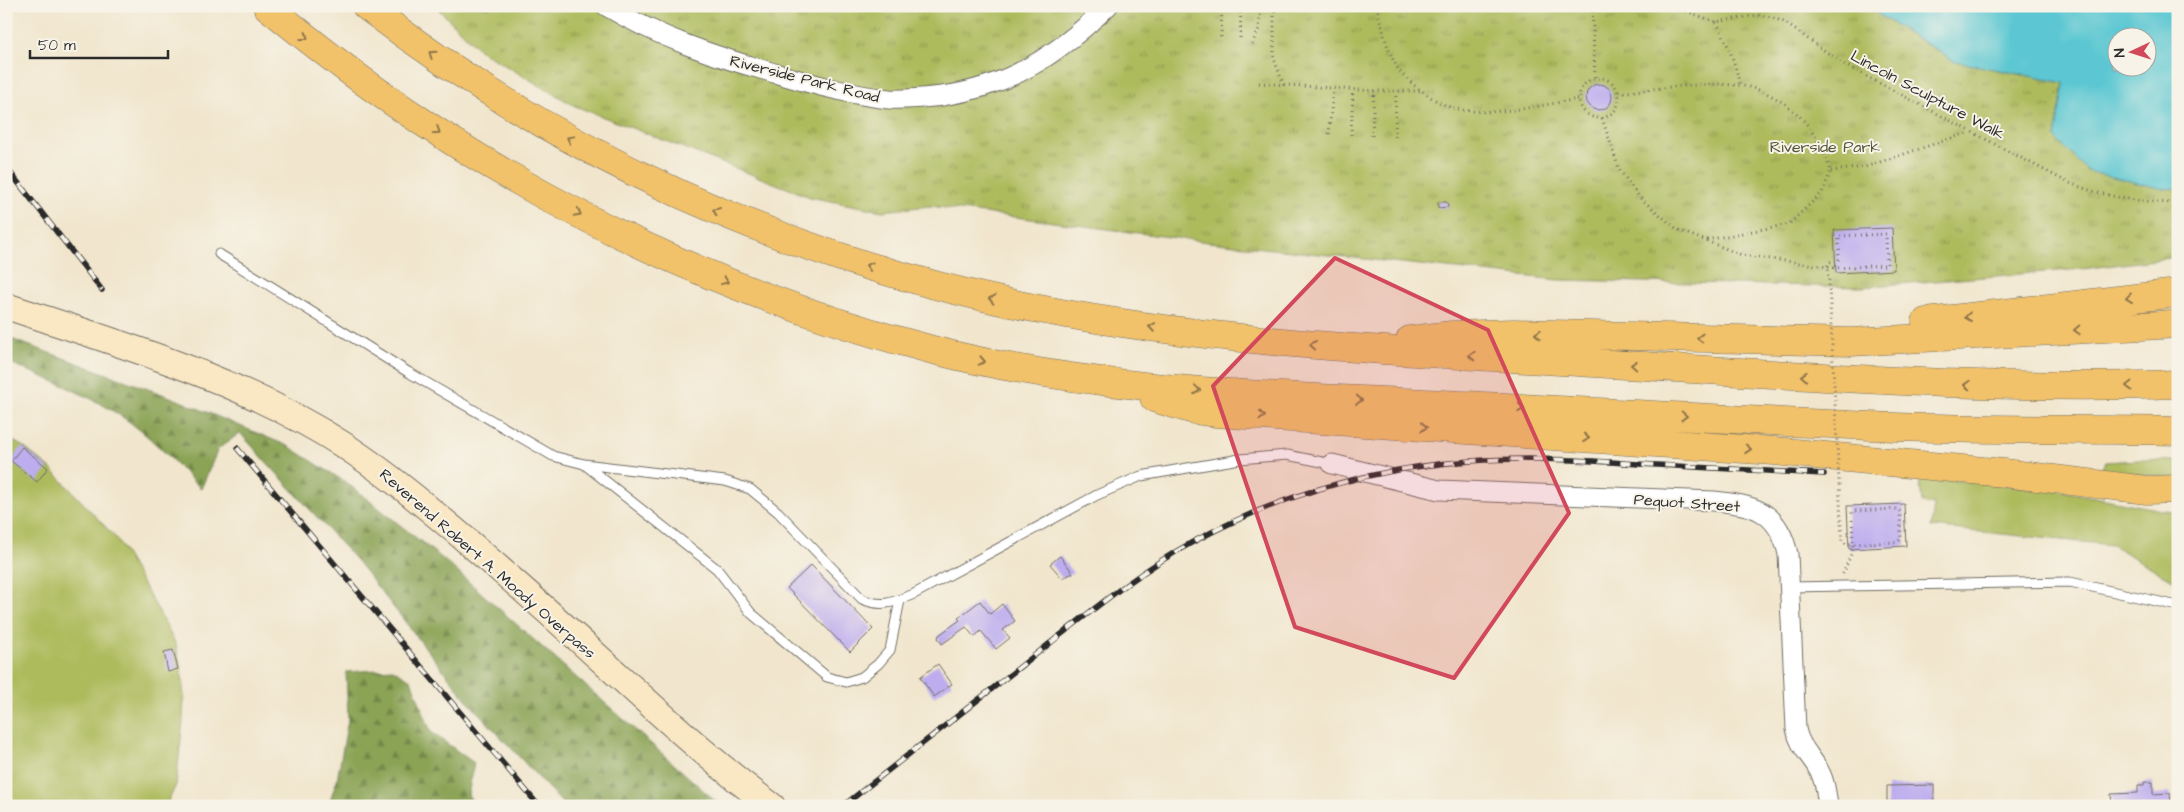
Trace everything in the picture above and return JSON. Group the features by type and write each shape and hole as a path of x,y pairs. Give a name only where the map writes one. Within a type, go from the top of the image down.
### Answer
{"highway":[{"path":"267,6 363,81 438,133 540,193 671,258 782,302 934,350 1015,367 1114,381 1253,394 1896,427 2178,430"},
{"path":"366,6 495,96 575,142 718,212 812,248 940,286 1040,309 1166,329 1362,349 1958,384 2075,386 2178,384"},
{"path":"1749,338 1800,331 1923,322 2178,293"},
{"path":"1362,349 1422,338 1482,333 1860,342 2178,324"},
{"path":"1114,381 1173,404 1215,413 1774,451 2004,473 2147,490 2178,489"},
{"path":"2147,490 2178,499"}],"main road":[{"name":"Reverend Robert A. Moody Overpass","path":"6,306 154,355 216,378 284,410 346,447 407,490 443,520 538,602 673,725 765,800"}],"street":[{"name":"Riverside Park Road","path":"606,6 650,30 711,54 828,88 872,97 903,100 966,92 1022,72 1067,44 1108,6"},
{"name":"Pequot Street","path":"1332,464 1439,490 1706,501 1752,506 1766,514 1781,533 1788,554 1795,724 1800,742 1820,773 1825,787 1828,806"}],"lane":[{"path":"218,254 408,372 553,456 584,464 725,481 750,489 778,512 862,600 875,604 893,603 914,594 1097,495 1141,476 1240,459 1287,455 1332,464"},
{"path":"584,464 717,570 751,613 827,677 846,682 862,677 878,664 890,650 900,600"},
{"path":"1790,587 2070,582 2178,606"}],"path":[{"path":"1221,37 1222,6"},
{"path":"1229,6 1274,7 1274,60 1284,86"},
{"path":"1377,6 1384,36 1402,73 1422,91 1452,108 1488,111 1579,99"},
{"path":"1592,6 1595,78"},
{"name":"Lincoln Sculpture Walk","path":"1672,6 1716,22 1758,16 1771,17 1784,22 1845,66 2080,188 2119,198 2178,203"},
{"path":"1240,38 1241,7"},
{"path":"1252,44 1260,30 1261,8"},
{"path":"1716,22 1728,43 1736,65 1740,86"},
{"path":"1595,78 1606,79 1614,84 1619,94 1618,104 1612,113 1602,118 1592,116 1583,110 1579,99 1581,90 1586,82 1595,78"},
{"path":"1259,84 1396,92 1422,91"},
{"path":"1619,94 1706,86 1754,88 1789,106 1812,131 1822,149 1830,171 1822,193 1789,224 1706,240"},
{"path":"1329,134 1333,89"},
{"path":"1352,135 1353,90"},
{"path":"1372,136 1374,91"},
{"path":"1395,137 1396,92"},
{"path":"1602,118 1619,170 1640,198 1678,230 1742,255 1836,268 1884,266 1888,262 1887,237 1884,234 1839,236 1839,261 1829,262 1828,265 1842,541 1846,544 1897,542 1901,539 1900,512 1898,509 1854,510 1852,512 1852,516 1852,554 1837,586"},
{"path":"1830,171 1865,167 1970,132"}],"highlighted area":[{"path":"1335,258 1488,330 1569,513 1454,678 1295,627 1213,386"}],"green space":[{"name":"Riverside Park","path":"435,6 1865,6 1954,61 2064,83 2055,138 2163,189 2178,188 2178,257 2082,269 1861,287 1558,280 1208,242 930,206 882,211 810,197 575,106 482,52"},
{"path":"6,337 173,398 288,446 347,483 443,559 721,806 565,806 470,704 357,561 240,433 218,449 201,489 151,440 118,414 77,392 6,361"},
{"path":"6,437 22,446 51,469 116,538 176,645 181,667 184,697 183,721 176,785 166,806 6,806"},
{"path":"2138,460 2178,461 2178,478 2104,471 2102,467 2106,462"},
{"path":"1919,477 2057,490 2178,513 2178,583 2112,545 1931,527 1934,505 1922,503"},
{"path":"393,669 411,680 431,732 474,763 468,795 476,806 328,806 337,780 348,720 346,672"}],"water":[{"path":"1865,6 2178,6 2178,188 2163,189 2087,171 2055,138 2064,83 1954,61"}],"building":[{"path":"1599,84 1608,88 1612,97 1608,106 1599,110 1590,106 1586,97 1590,88"},
{"path":"1438,202 1447,202 1448,207 1438,208"},
{"path":"1892,228 1894,270 1836,273 1834,230"},
{"path":"22,447 48,468 37,482 11,461"},
{"path":"1904,504 1906,546 1849,549 1847,506"},
{"path":"1060,556 1073,573 1062,578 1050,564"},
{"path":"811,565 873,629 850,652 787,588"},
{"path":"980,601 990,614 1002,604 1015,621 1003,630 1010,638 996,649 981,631 974,637 966,627 942,644 938,638 939,635 960,620 958,618"},
{"path":"173,650 178,669 168,672 164,652"},
{"path":"938,664 952,684 934,697 920,677"},
{"path":"2144,782 2153,782 2153,794 2170,793 2171,806 2112,806 2111,794 2138,793 2138,785 2144,785"},
{"path":"1934,785 1934,806 1887,806 1887,786"}],"railway":[{"path":"6,167 102,290"},
{"path":"237,448 539,806"},
{"path":"843,806 1083,617 1136,578 1191,543 1257,511 1291,498 1326,487 1398,470 1492,460 1576,460 1824,474"}]}
